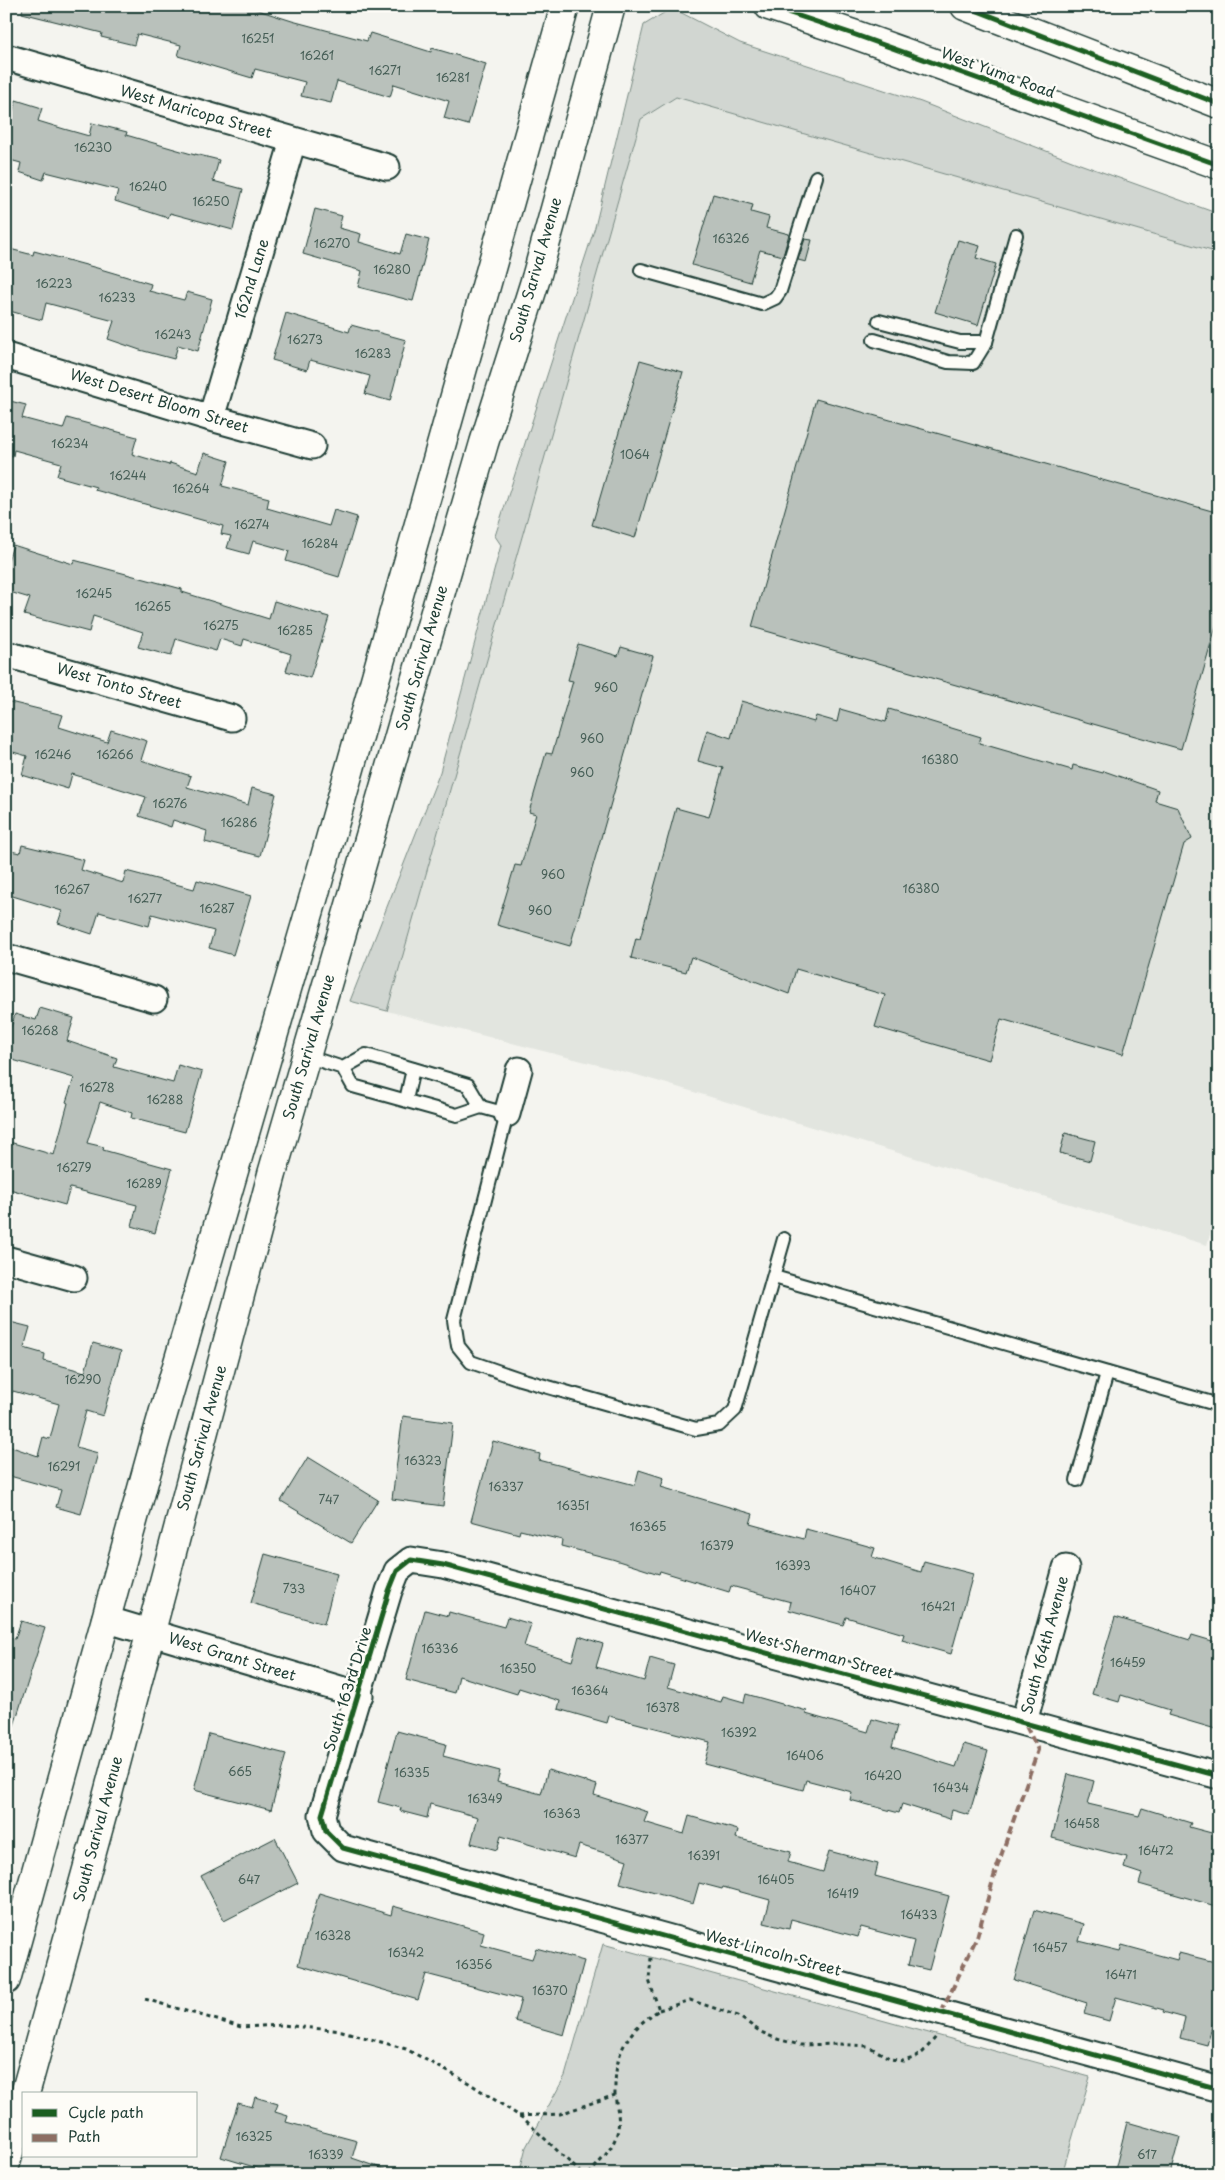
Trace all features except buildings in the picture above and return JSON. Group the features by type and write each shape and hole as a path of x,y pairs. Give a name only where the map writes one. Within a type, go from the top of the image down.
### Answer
{"main road":[{"path":"6,1980 105,1619 314,896 565,6"},
{"name":"South Sarival Avenue","path":"26,2092 272,1174 484,443 536,278 611,6"},
{"name":"West Yuma Road","path":"769,6 853,34 1219,165"},
{"path":"965,6 1219,104"},
{"path":"410,559 448,569"},
{"path":"314,896 348,907"},
{"path":"6,2163 22,2106"}],"street":[{"name":"West Maricopa Street","path":"6,57 387,167"},
{"name":"162nd Lane","path":"211,418 293,141"},
{"name":"West Desert Bloom Street","path":"6,356 211,418 312,446"},
{"name":"West Tonto Street","path":"6,654 232,718"},
{"path":"6,956 154,999"},
{"path":"507,1114 519,1070"},
{"path":"6,1259 74,1278"},
{"name":"South 163rd Drive","path":"326,1831 322,1815 360,1695 389,1591 397,1571 411,1560"},
{"name":"West Sherman Street","path":"411,1560 443,1565 1219,1776"},
{"name":"South 164th Avenue","path":"1024,1722 1066,1568"},
{"name":"West Grant Street","path":"105,1619 360,1695"},
{"name":"West Lincoln Street","path":"326,1831 343,1848 1219,2089"}],"lane":[{"path":"641,270 762,304 775,298 780,292 816,177"},
{"path":"874,340 948,362 974,364 986,342 1016,235"},
{"path":"879,322 960,342 986,342"},
{"path":"343,1068 366,1055 468,1085 481,1107"},
{"path":"306,1056 343,1068 353,1086 457,1114 481,1107 507,1114 454,1320 458,1346 471,1362 520,1379 696,1429 719,1425 735,1410 784,1239"},
{"path":"406,1100 413,1069"},
{"path":"774,1277 1219,1405"},
{"path":"1077,1480 1107,1373"}],"path":[{"path":"656,1934 651,1951 649,1980 659,2010"},
{"path":"145,2000 241,2027 282,2025 342,2031 406,2050 469,2083 519,2116 582,2174"},
{"path":"589,2174 612,2146 618,2128 618,2111 615,2095 618,2055 627,2039 644,2019 659,2010 690,2000 738,2016 761,2032 777,2039 800,2045 838,2044 868,2046 891,2059 903,2061 914,2058 930,2045 939,2032 941,2012"},
{"path":"519,2116 560,2114 615,2095"}],"shaded area":[{"path":"672,8 740,43 921,102 1077,163 1219,214 1219,253 676,97 641,119 387,1011 350,1001 440,772 501,545 495,536 595,227 644,25"},
{"path":"676,97 1219,253 1219,1203 1207,1245 637,1075 387,1011 641,119"},
{"path":"603,1944 1090,2077 1062,2174 519,2174 526,2147 565,2076"}],"marked path":[{"path":"941,2013 977,1937 995,1873 1038,1750 1024,1722"}],"cycle path":[{"path":"769,6 853,34 1219,165"},
{"path":"965,6 1219,104"},
{"path":"1219,1776 443,1565 411,1560 397,1571 389,1591 322,1815 326,1831 343,1848 1219,2089"}]}
